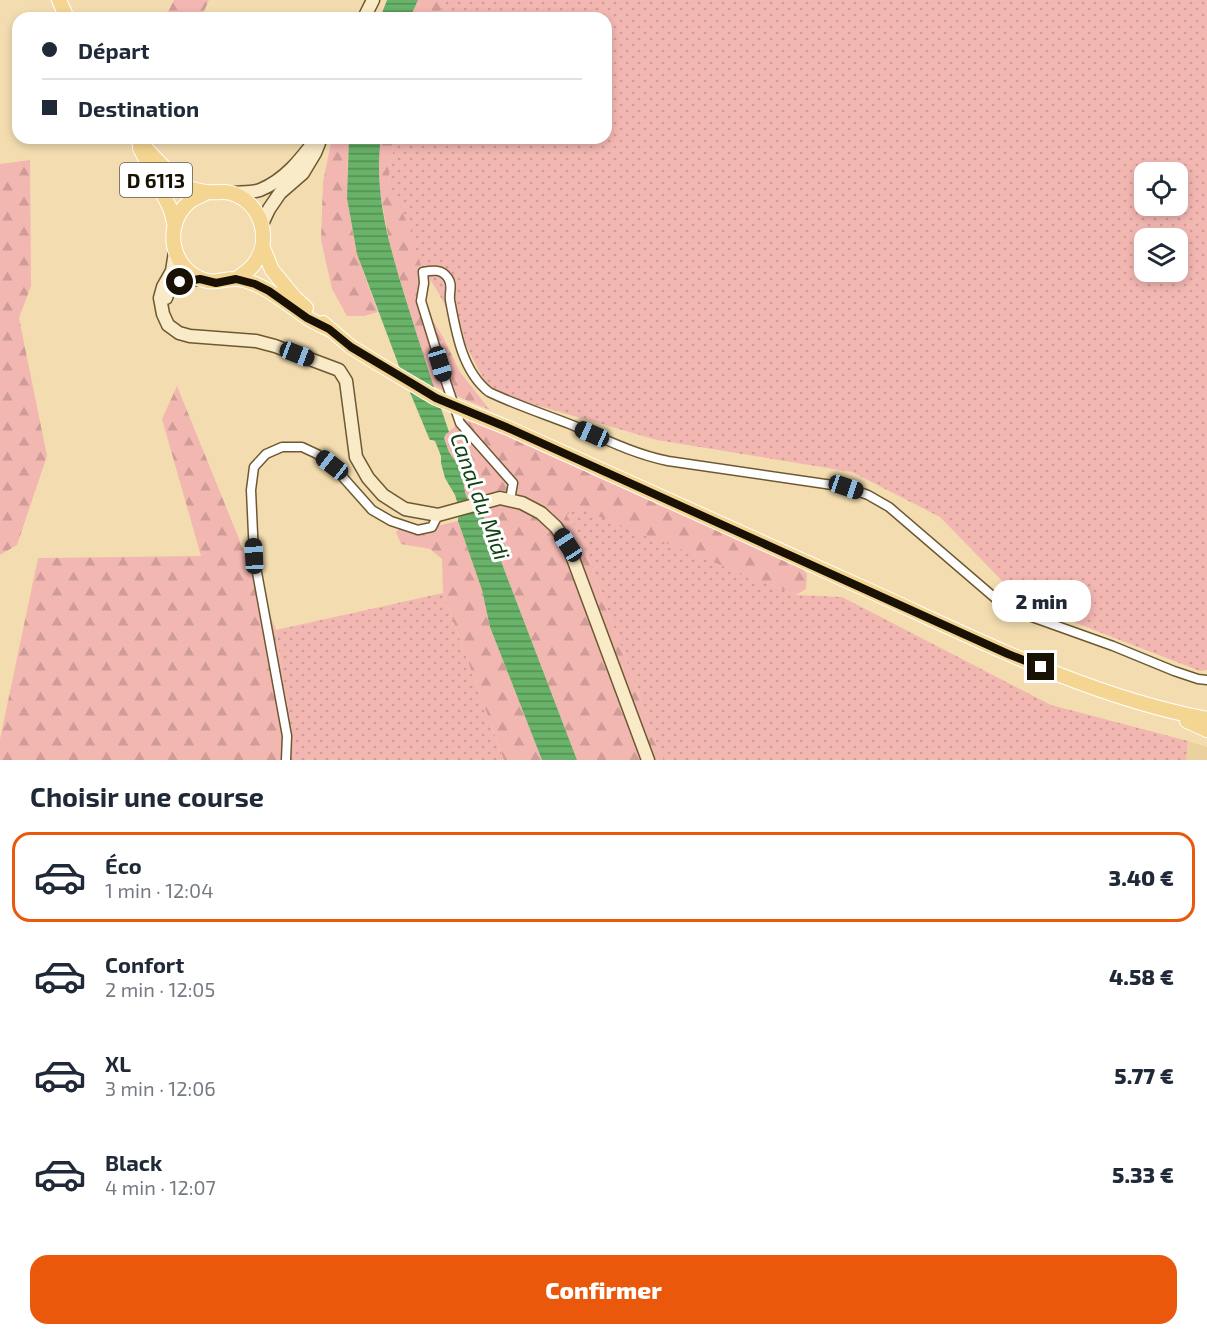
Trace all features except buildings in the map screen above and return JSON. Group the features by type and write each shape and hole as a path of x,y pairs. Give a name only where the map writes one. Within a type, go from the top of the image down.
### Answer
{"main road":[{"name":"D 6113","path":"139,144 171,210 174,223"},
{"name":"D 6113","path":"142,144 183,186 208,192"},
{"path":"208,192 231,193 253,207 262,224 263,248 254,266 236,279 216,283 200,279 184,268 175,252 172,241 174,223 189,202 208,192"},
{"path":"263,248 272,270 289,291 329,329 351,347 436,398 506,427 1008,654 1169,712 1207,730"},
{"path":"236,279 269,291 307,318 329,329"},
{"path":"1169,712 1207,719"}],"street":[{"path":"231,193 259,190 284,176 313,144"},
{"path":"262,224 280,193 303,173 315,153 317,144"},
{"path":"175,252 172,271 160,298 168,325 179,333 190,336 256,341 339,369 346,381 356,457 368,478 383,495 405,509 444,514 500,498 522,503 541,513 556,527 568,545 648,760"},
{"path":"510,500 513,483 460,423 421,301 423,272 436,269 446,275 451,284 450,296 455,328 462,351 481,386 489,392 649,457 846,487 868,495 889,507 995,598 1015,612 1113,646 1198,680 1207,680"},
{"path":"163,314 166,294 172,286 187,280 200,279"},
{"path":"286,760 287,736 254,556 251,490 254,467 266,454 282,447 302,447 332,465 372,510 391,521 418,530 432,527 444,514"}],"shaded area":[{"path":"387,0 418,0 413,12 382,12"},
{"path":"349,144 380,144 379,179 384,220 400,280 449,432 444,438 449,452 459,466 472,511 479,511 486,522 577,760 542,760 490,627 482,590 458,521 461,515 455,495 445,478 441,456 435,441 429,438 399,366 357,254 347,198"},
{"path":"1188,741 1207,747 1207,760 1186,760"}],"green space":[{"path":"174,0 209,0 204,12 168,12"},
{"path":"418,0 446,0 439,12 413,12"},
{"path":"446,0 1207,0 1207,670 1200,671 1037,608 1015,594 940,517 852,472 657,440 515,399 486,384 438,292 420,264 409,229 388,181 394,144 612,144 612,12 439,12"},
{"path":"331,144 349,144 348,182 352,226 360,262 378,312 364,316 347,316 332,289 321,240 323,182"},
{"path":"380,144 394,144 388,181 410,229 423,272 421,301 443,337 460,372 490,410 433,386 391,251 380,192 378,160"},
{"path":"30,160 31,286 19,318 47,456 17,545 0,555 0,164"},
{"path":"177,386 276,630 291,729 291,760 0,760 0,739 38,558 201,556 162,419"},
{"path":"471,413 792,556 807,574 806,589 796,595 573,506 567,516 579,533 663,760 577,760 486,522 482,514 472,511 444,438"},
{"path":"573,505 796,595 842,597 1051,705 1188,741 1186,760 663,760 579,533 567,516"},
{"path":"458,521 482,590 490,627 542,760 504,760 443,593 442,559 430,549 401,544 396,532 402,525 432,527"},
{"path":"443,593 504,760 291,760 291,729 276,630"}],"route":[{"path":"180,282 200,279 216,283 236,279 255,284 269,291 307,318 329,329 351,347 436,398 506,427 1041,667"}],"water label":[{"name":"Canal du Midi","path":"481,496"}]}
